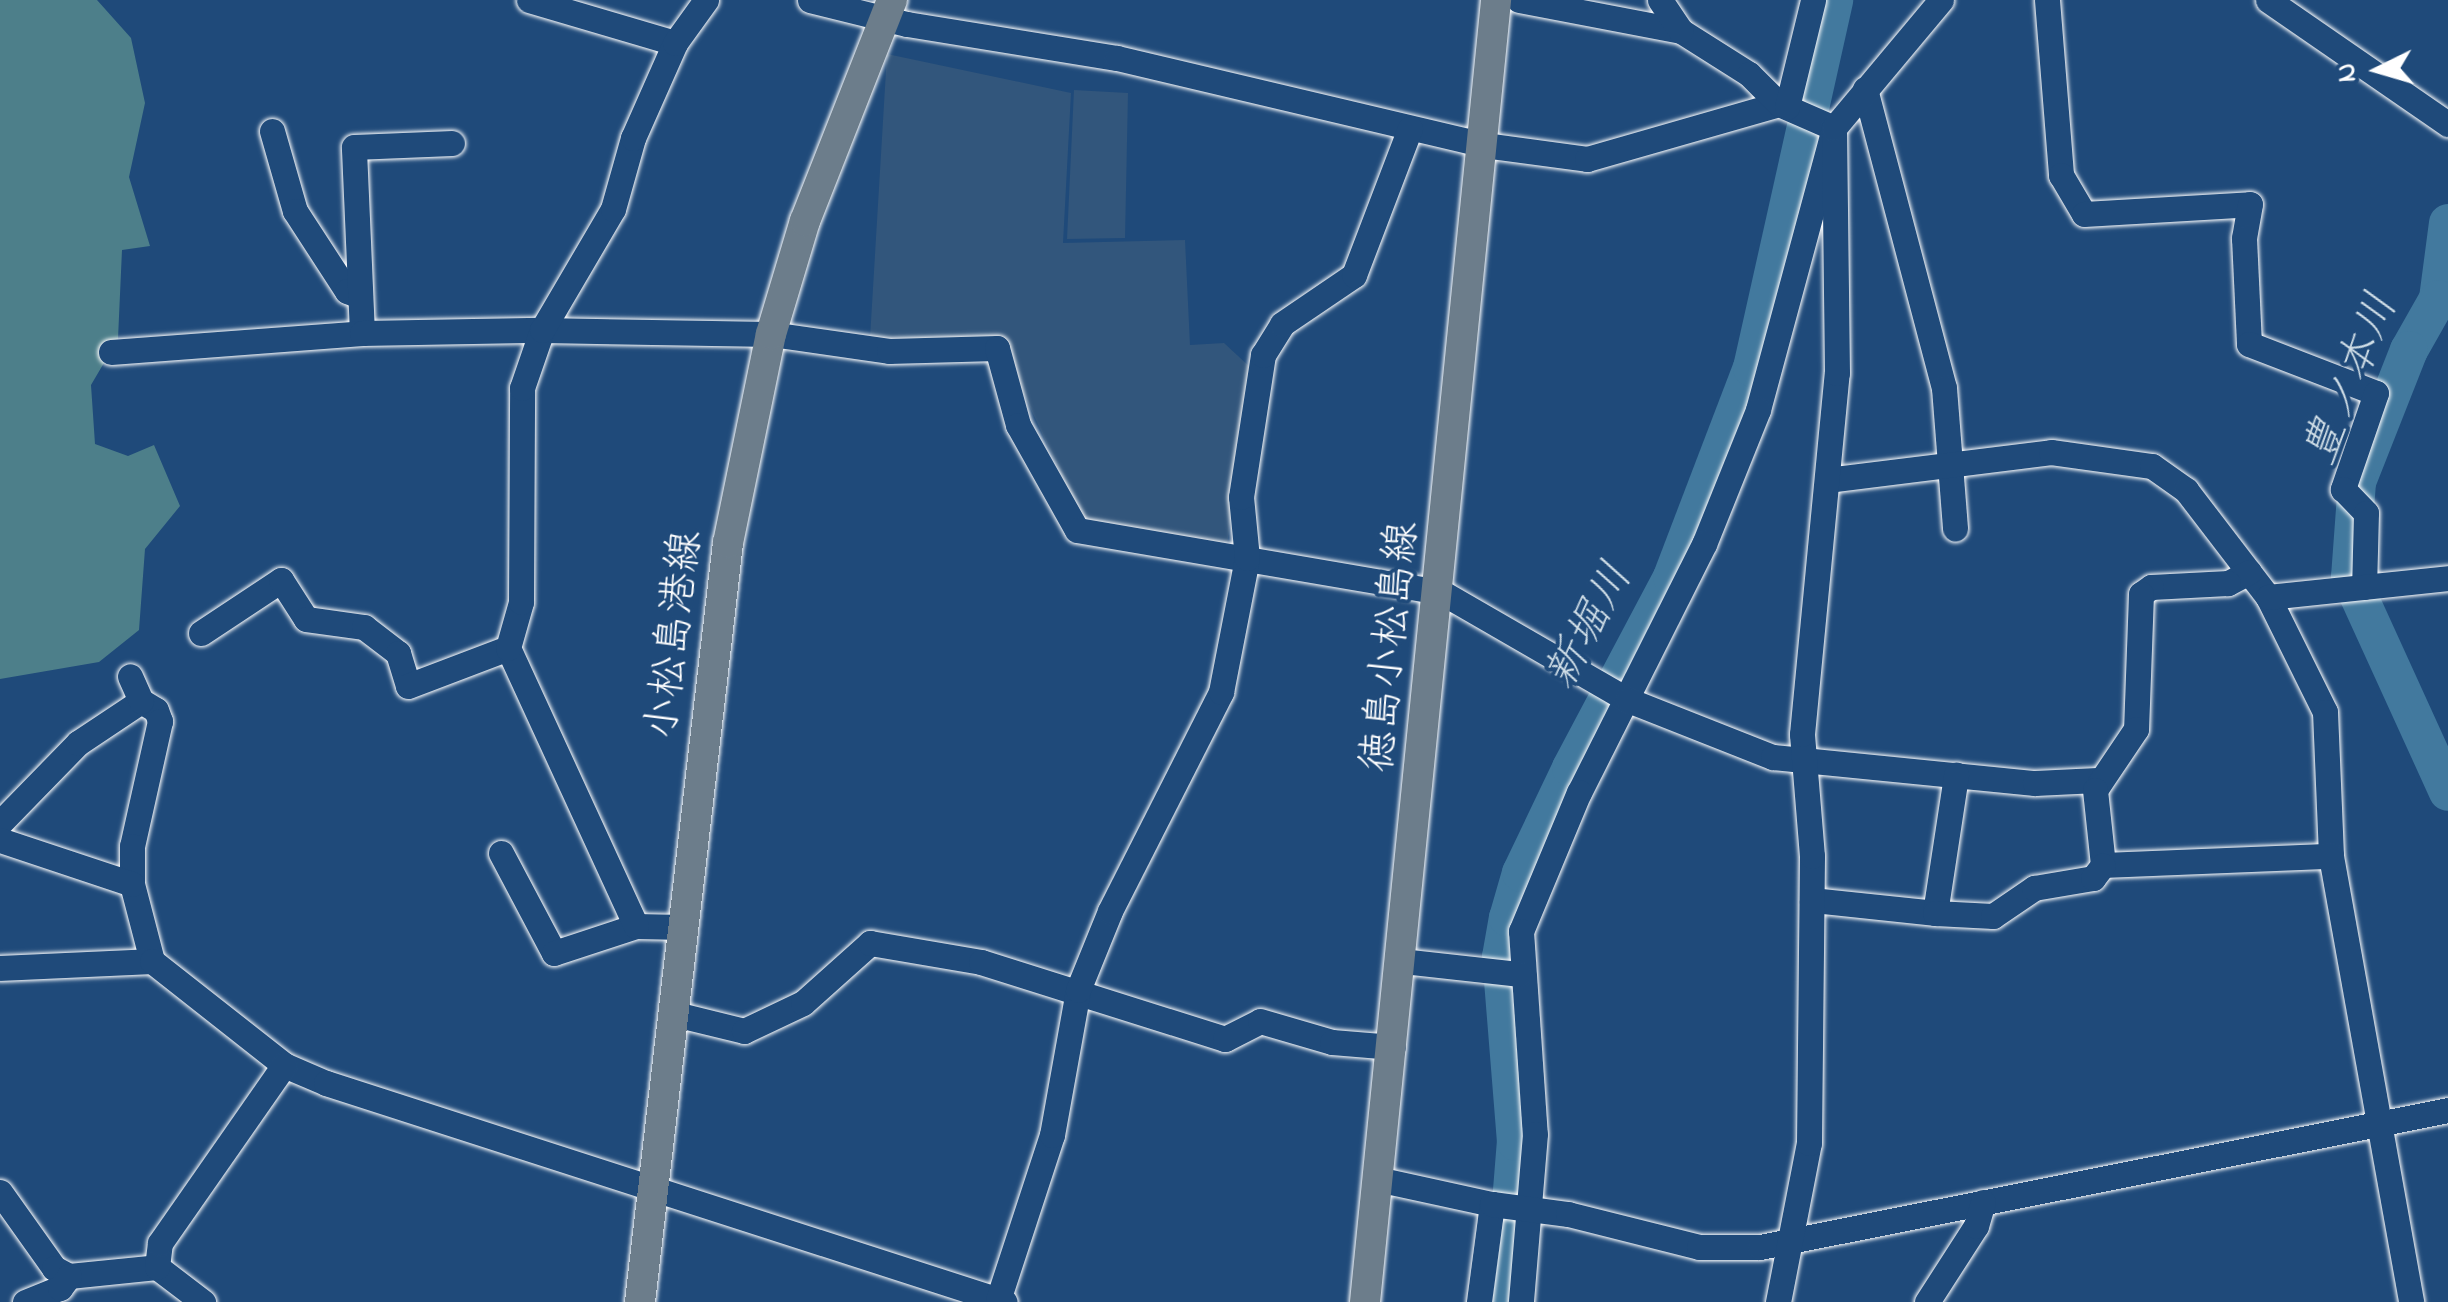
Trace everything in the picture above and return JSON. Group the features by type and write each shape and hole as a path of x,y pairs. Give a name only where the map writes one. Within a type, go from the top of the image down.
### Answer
{"main road":[{"name":"徳島小松島線","path":"1365,1302 1499,4"},
{"name":"小松島港線","path":"640,1302 728,543 771,334 835,131 888,8"}],"street":[{"path":"529,0 675,43"},
{"path":"636,926 508,648 521,602 522,388 542,330 613,209 633,138 675,43 706,0"},
{"path":"810,0 888,8 1484,145 1587,160 1787,107"},
{"path":"1660,0 1682,30 1749,74 1787,107 1829,126"},
{"path":"1787,107 1813,0"},
{"path":"1480,1302 1534,1134 1516,974 1522,931 1535,890 1625,698 1704,544 1758,410 1829,126 1941,0"},
{"path":"2047,0 2061,175 2084,214 2250,204 2244,238 2249,344 2376,393 2343,489 2356,502 2355,588"},
{"path":"2268,0 2448,124"},
{"path":"1499,4 1682,30"},
{"path":"1865,89 1944,388 1955,529"},
{"path":"1778,1302 1810,1143 1812,900 1804,761 1840,294 1829,126"},
{"path":"130,676 141,701 160,722 132,846 132,884 152,961 284,1065 652,1191 1002,1301 1052,1135 1078,990 1110,911 1221,692 1247,558 1241,497 1263,355 1282,324 1354,275 1410,128"},
{"path":"272,130 295,211 347,291 360,296"},
{"path":"362,333 354,147 452,142"},
{"path":"111,352 362,333 542,330 771,334 889,351 997,348 1018,424 1077,530 1441,592 1625,698 1773,757 1956,776 2096,780"},
{"path":"1827,480 1948,468 2051,452 2152,466 2186,490 2268,597 2325,712 2332,856 2410,1302"},
{"path":"1812,900 1993,916 2034,888 2094,878 2103,865 2096,780 2136,729 2141,594 2152,587 2228,583 2249,572"},
{"path":"2268,597 2448,578"},
{"path":"202,633 281,580 306,619 364,627 398,653 408,686 508,648"},
{"path":"0,823 78,743 141,701"},
{"path":"1935,913 1956,776"},
{"path":"0,840 132,884"},
{"path":"501,853 554,953 636,926 684,928"},
{"path":"2103,865 2332,856"},
{"path":"674,1014 744,1031 803,1002 870,943 981,962 1224,1039 1260,1021 1332,1042 1393,1047"},
{"path":"1402,960 1516,974"},
{"path":"0,968 152,961"},
{"path":"156,1267 160,1243 284,1065"},
{"path":"1378,1179 1699,1247 1791,1242 2448,1110"},
{"path":"0,1192 54,1268 69,1276 156,1267 203,1302"},
{"path":"1927,1302 1976,1226 1983,1202"},
{"path":"1512,1206 1521,1302"},
{"path":"25,1302 60,1288 69,1276"}],"shaded area":[{"path":"887,54 1071,93 1063,243 1185,240 1190,345 1224,343 1251,368 1227,545 1084,524 1000,342 870,338"},
{"path":"1074,90 1128,93 1125,238 1067,239"}],"green space":[{"path":"0,0 97,0 131,38 145,103 129,177 150,246 122,250 118,339 91,385 95,444 128,456 154,445 180,506 145,549 139,630 99,662 0,679"}],"waterway":[{"name":"新堀川","path":"1503,1302 1516,1142 1501,957 1508,918 1521,873 1571,768 1672,577 1752,368 1834,0"},
{"name":"豊ノ本川","path":"2448,223 2438,299 2409,350 2357,482 2350,577 2448,792"}]}
